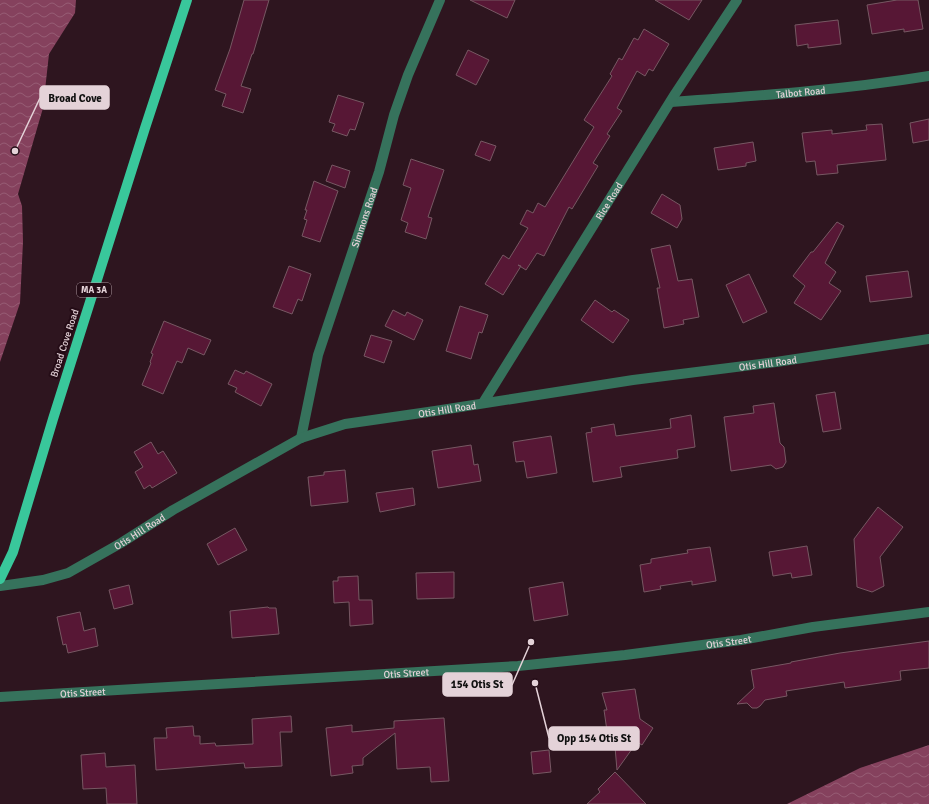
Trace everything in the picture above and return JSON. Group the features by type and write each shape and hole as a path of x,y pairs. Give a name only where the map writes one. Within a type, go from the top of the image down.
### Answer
{"main road":[{"name":"Broad Cove Road","path":"0,579 13,552 55,412 187,0"}],"street":[{"name":"Simmons Road","path":"301,438 318,355 379,172 394,115 408,75 440,0"},
{"name":"Rice Road","path":"483,403 671,102 737,0"},
{"name":"Talbot Road","path":"671,102 790,94 880,84 929,76"},
{"name":"Otis Hill Road","path":"0,586 43,580 68,572 121,543 173,510 301,438 345,424 633,380 776,362 929,339"},
{"name":"Otis Street","path":"0,696 110,691 518,666 625,655 741,640 812,628 929,612"}],"water":[{"path":"0,0 76,0 75,13 49,54 43,108 18,194 22,206 23,242 20,303 0,362"},
{"path":"929,745 929,804 787,804 860,768"}],"building":[{"path":"244,0 269,0 253,54 241,86 251,89 243,113 222,106 226,94 215,90 230,49"},
{"path":"470,0 515,0 507,18"},
{"path":"655,0 702,0 689,20"},
{"path":"897,0 918,0 923,29 904,32 904,29 872,34 867,5"},
{"path":"838,20 841,44 808,48 808,44 797,46 795,25"},
{"path":"644,29 669,44 653,71 649,69 645,76 637,71 617,108 622,111 607,134 610,136 593,163 598,166 572,209 569,207 544,256 537,253 526,270 521,267 503,295 485,284 503,255 509,259 528,228 520,224 527,210 533,213 538,203 545,207 594,127 584,120 612,76 610,74 619,58 622,60 634,38 638,40"},
{"path":"468,50 489,60 476,85 456,75"},
{"path":"338,95 364,103 355,130 350,129 347,136 332,131 335,124 329,122"},
{"path":"929,119 929,140 913,143 910,123"},
{"path":"882,124 886,160 837,165 838,173 817,175 815,161 806,162 802,133 832,130 832,134 867,130 866,125"},
{"path":"481,141 496,146 490,161 475,155"},
{"path":"753,142 756,161 746,163 746,166 718,170 714,148"},
{"path":"411,159 444,170 428,217 432,218 426,239 405,232 408,223 401,220 411,188 403,185"},
{"path":"332,165 350,171 345,188 326,181"},
{"path":"314,181 338,191 320,242 302,236 307,220 304,219 307,210 305,210"},
{"path":"662,194 680,205 682,219 677,228 651,213"},
{"path":"837,222 844,226 825,263 836,272 829,283 841,291 821,320 794,303 805,286 793,276 811,252 813,252"},
{"path":"670,245 678,281 692,279 699,317 683,320 684,324 664,328 657,288 660,288 651,249"},
{"path":"289,266 311,274 302,301 298,299 292,314 273,307"},
{"path":"908,271 912,297 870,302 866,276"},
{"path":"749,274 767,312 743,323 726,285"},
{"path":"595,300 612,312 614,310 629,320 613,343 581,320"},
{"path":"460,306 488,315 482,333 479,332 471,359 446,351"},
{"path":"393,310 405,316 407,312 423,320 414,340 385,326"},
{"path":"164,321 211,340 204,355 188,348 182,363 177,361 163,394 142,385 151,363 153,354 151,353"},
{"path":"371,335 392,341 384,363 364,356"},
{"path":"235,370 244,374 246,371 272,384 261,406 235,392 237,388 228,384"},
{"path":"835,392 841,429 823,432 816,395"},
{"path":"774,403 780,443 784,447 786,462 783,467 776,469 771,465 731,471 724,417 754,413 753,406"},
{"path":"691,415 695,447 677,450 678,458 620,467 622,477 593,482 586,433 592,432 591,428 614,424 616,436 671,428 670,419"},
{"path":"551,436 557,473 527,478 524,461 516,462 513,442"},
{"path":"151,442 158,454 163,451 177,473 152,488 150,485 144,489 135,472 143,467 134,452"},
{"path":"471,445 474,465 478,464 481,481 438,488 432,451"},
{"path":"345,470 348,502 311,506 308,477 324,475 324,472"},
{"path":"413,488 415,505 380,512 376,493"},
{"path":"878,507 903,527 880,557 884,586 872,592 857,587 854,539"},
{"path":"235,528 247,550 218,565 207,544"},
{"path":"807,546 812,575 792,578 791,573 773,576 769,552"},
{"path":"710,547 716,581 692,585 692,581 660,586 661,589 644,592 640,565 651,563 651,559 688,553 687,550"},
{"path":"454,572 454,598 417,599 416,573"},
{"path":"358,576 359,600 372,600 373,624 350,626 349,602 334,603 333,581 338,581 338,577"},
{"path":"563,582 568,615 534,621 529,588"},
{"path":"129,585 133,604 114,609 109,590"},
{"path":"268,607 276,608 279,634 232,638 230,611"},
{"path":"80,612 84,631 95,628 98,646 68,653 66,644 63,645 57,617"},
{"path":"929,641 929,668 900,671 901,680 845,688 844,682 786,691 787,696 765,700 757,708 752,708 747,703 737,704 754,688 751,670 840,653"},
{"path":"635,689 640,719 653,728 642,745 637,742 617,770 615,747 601,741 607,731 604,710 607,710 602,693"},
{"path":"291,716 292,732 280,732 282,766 245,768 244,763 156,770 154,738 167,738 166,728 193,726 194,736 200,736 200,744 215,743 216,746 253,744 252,719"},
{"path":"444,718 449,781 431,782 430,767 397,769 395,733 363,758 363,765 352,766 353,773 331,776 326,728 352,725 352,732 394,728 394,721"},
{"path":"549,750 551,772 533,774 531,752"},
{"path":"105,753 106,767 135,765 137,804 107,804 106,788 83,789 81,755"},
{"path":"615,772 646,804 587,804 600,792 598,789"}],"place":[{"name":"Broad Cove","path":"15,151"},
{"name":"154 Otis St","path":"531,642"},
{"name":"Opp 154 Otis St","path":"535,683"}]}
